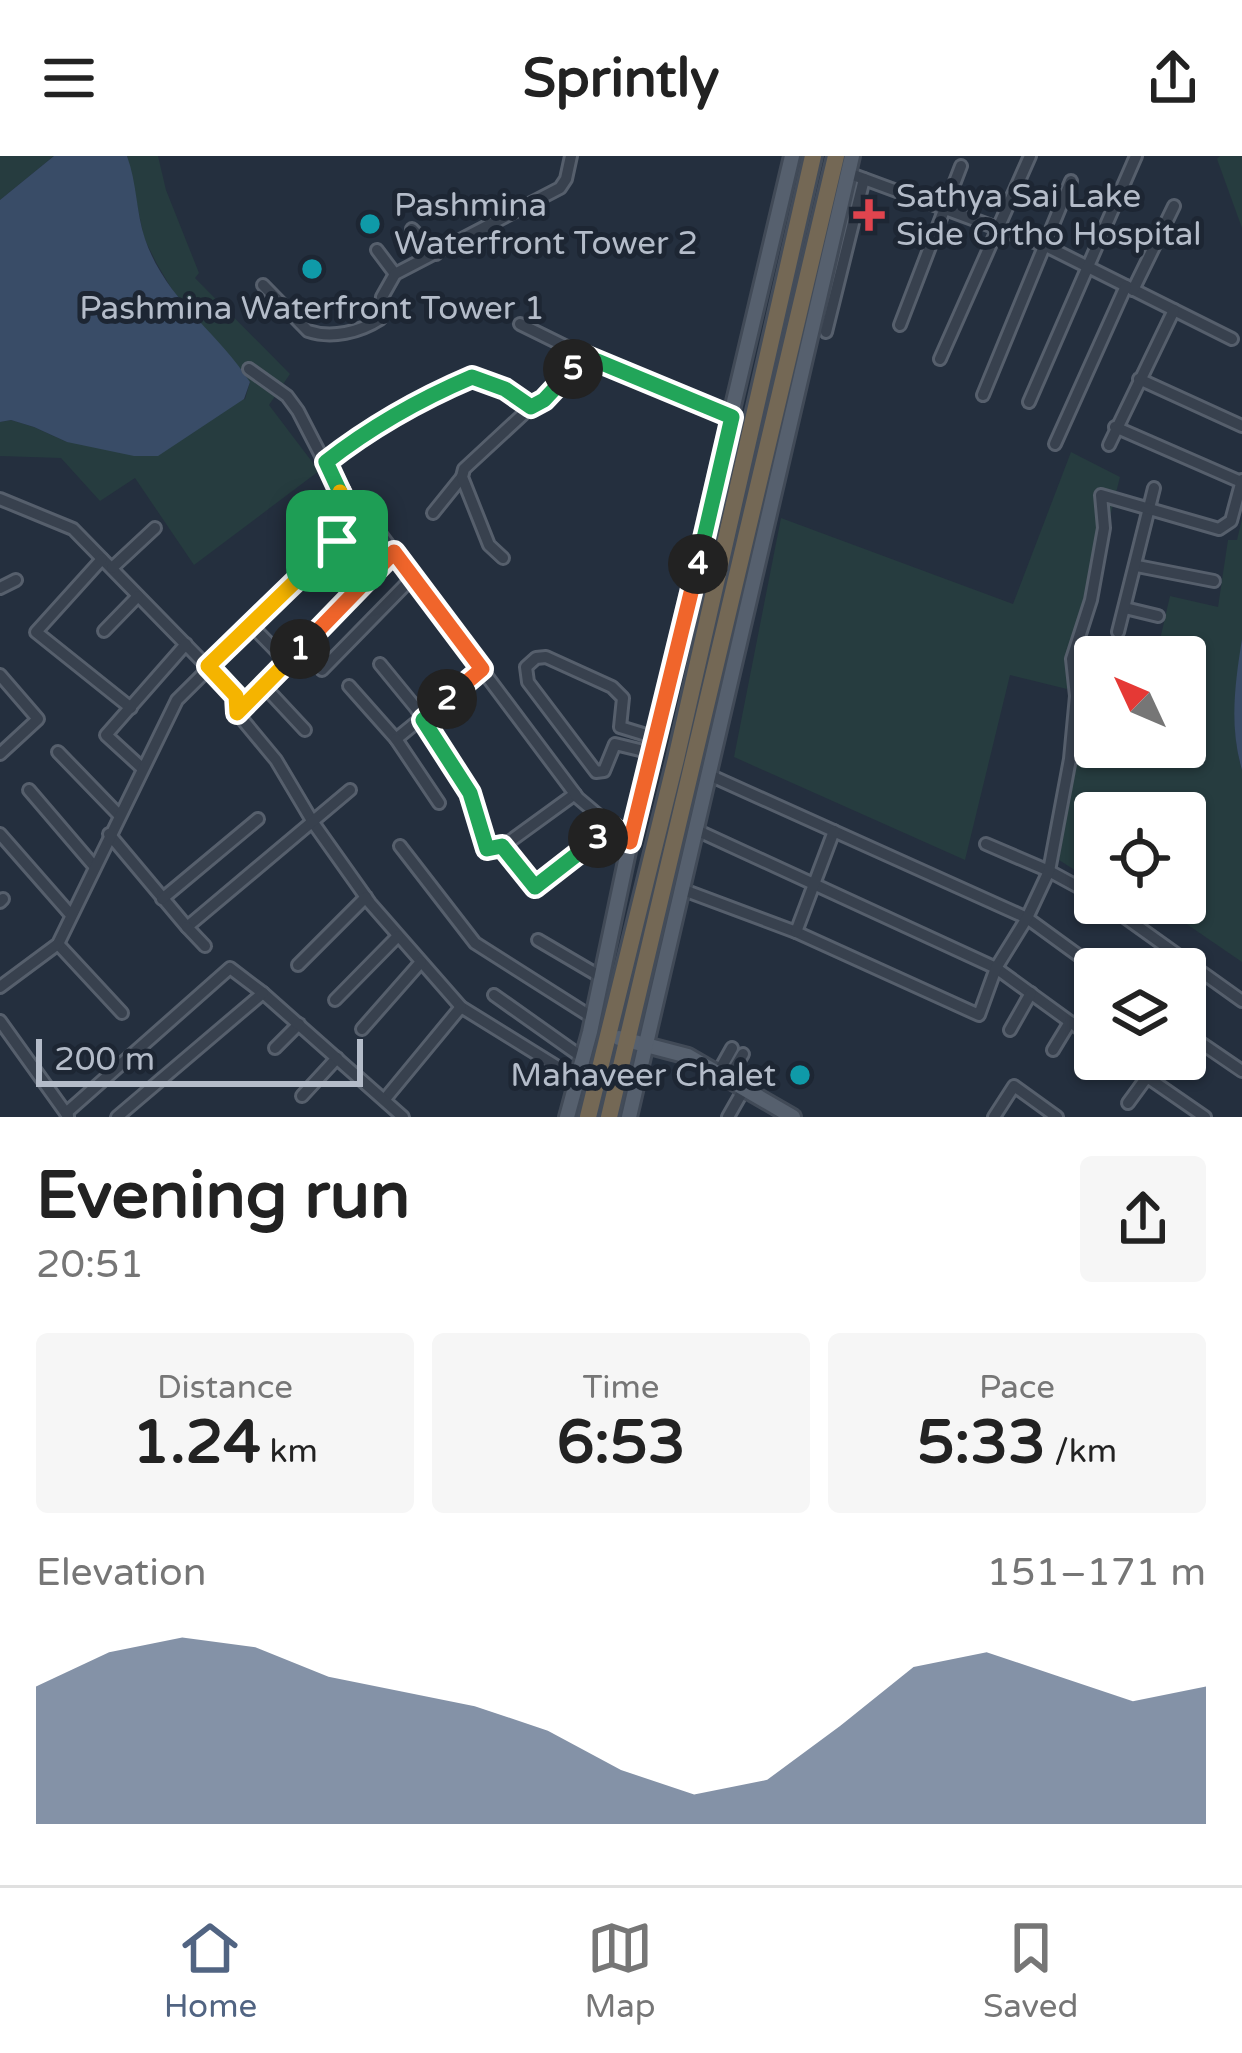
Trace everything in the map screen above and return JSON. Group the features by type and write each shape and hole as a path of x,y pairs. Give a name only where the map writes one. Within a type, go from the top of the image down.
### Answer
{"highway":[{"path":"588,1117 676,759 814,156"},
{"path":"609,1117 836,156"}],"main road":[{"path":"567,1117 792,156"},
{"path":"629,1117 852,156"},
{"path":"605,1035 688,1055 790,1116"}],"street":[{"path":"263,286 308,331 341,334 380,319 382,297 395,274 560,188 571,156"},
{"path":"940,359 1030,156"},
{"path":"1029,402 1136,156"},
{"path":"900,325 961,166"},
{"path":"848,173 1045,246 1232,339"},
{"path":"826,332 864,178"},
{"path":"983,395 1071,181"},
{"path":"1055,444 1174,206"},
{"path":"412,229 436,254"},
{"path":"377,250 395,274"},
{"path":"1109,445 1174,310"},
{"path":"520,324 732,417"},
{"path":"433,513 464,469 544,400 585,356"},
{"path":"250,369 287,396 361,533"},
{"path":"326,462 400,410 472,377 505,389 531,407"},
{"path":"1138,380 1242,426"},
{"path":"681,889 796,932 979,1016 996,968 1049,871 1070,759 1076,696 1072,659 1091,600 1104,528 1100,495 1225,528 1242,481 1115,427"},
{"path":"462,477 489,545 502,558"},
{"path":"1118,632 1154,488"},
{"path":"0,499 74,529 236,696 237,713 276,760 311,820 366,897 461,1007 577,1079"},
{"path":"131,708 36,632 107,564 155,528"},
{"path":"0,987 58,944 177,700 337,541 376,528 575,794 630,842"},
{"path":"237,713 394,552"},
{"path":"1137,566 1214,581"},
{"path":"322,670 413,577"},
{"path":"0,588 16,580"},
{"path":"104,631 138,596"},
{"path":"1125,608 1158,616"},
{"path":"251,625 287,662"},
{"path":"142,768 106,735 186,644"},
{"path":"546,657 612,687 623,698 620,728 604,771 596,772 528,682 529,663 546,657"},
{"path":"380,664 470,793 483,843 493,851 575,794"},
{"path":"396,739 482,669"},
{"path":"0,675 38,719 0,753"},
{"path":"505,700 528,682"},
{"path":"264,686 305,730"},
{"path":"349,686 396,739 439,803"},
{"path":"620,728 654,746"},
{"path":"615,744 654,746"},
{"path":"58,752 118,814"},
{"path":"707,774 1027,918 1074,952"},
{"path":"29,790 94,866"},
{"path":"187,927 350,790"},
{"path":"162,898 258,819"},
{"path":"502,846 531,885 538,887 612,827"},
{"path":"694,829 996,968 1074,1025"},
{"path":"796,932 834,831"},
{"path":"0,834 71,915"},
{"path":"109,834 206,946"},
{"path":"986,844 1074,885"},
{"path":"400,846 475,943 593,1018"},
{"path":"298,965 366,897"},
{"path":"1135,924 1242,1001"},
{"path":"335,1000 398,936"},
{"path":"538,940 602,976"},
{"path":"58,944 122,1012"},
{"path":"362,1029 422,962"},
{"path":"0,1022 67,1115 230,968 403,1117"},
{"path":"117,1117 263,992"},
{"path":"1010,1030 1030,993"},
{"path":"494,995 584,1058"},
{"path":"385,1099 461,1007"},
{"path":"1053,1050 1070,1022"},
{"path":"275,1048 299,1024"},
{"path":"1206,1046 1242,1071"},
{"path":"723,1076 738,1051"},
{"path":"302,1096 338,1058"},
{"path":"1128,1102 1140,1080"},
{"path":"1152,1080 1205,1117"},
{"path":"994,1117 1014,1086 1057,1117"},
{"path":"728,1117 744,1089"},
{"path":"1179,1117 1187,1105"}],"green space":[{"path":"0,156 54,156 0,200"},
{"path":"127,156 158,156 166,190 199,273 195,278 290,374 269,405 319,471 194,565 135,478 100,501 61,458 0,456 0,422 11,420 67,442 245,399 250,382 183,308 144,238"},
{"path":"1242,156 1242,228 1217,159"},
{"path":"1071,452 1120,477 1080,636 1074,636 1067,689 1010,675 965,860 734,757 781,518 1013,604"},
{"path":"1242,519 1242,641 1235,722 1242,770 1242,962 1187,924 1206,924 1206,792 1074,792 1074,870 1059,860 1074,762 1074,768 1206,768 1206,636 1161,636 1170,596 1218,607 1228,540 1237,540"}],"water":[{"path":"54,156 127,156 142,229 154,261 250,382 244,399 158,456 134,456 67,442 11,420 0,422 0,200"},
{"path":"1242,639 1242,770 1234,721"}],"place":[{"name":"Sathya Sai Lake Side Ortho Hospital","path":"869,215"},
{"name":"Pashmina Waterfront Tower 2","path":"370,224"},
{"name":"Pashmina Waterfront Tower 1","path":"312,269"},
{"name":"Mahaveer Chalet","path":"800,1075"}],"route":[{"path":"585,356 732,417 630,842 612,827 538,887 531,885 502,846 487,849 470,793 423,720 482,669 394,552 237,713 236,696 208,666 337,541 361,533 326,462 415,401 472,377 505,389 531,407 544,400 585,356"}]}
